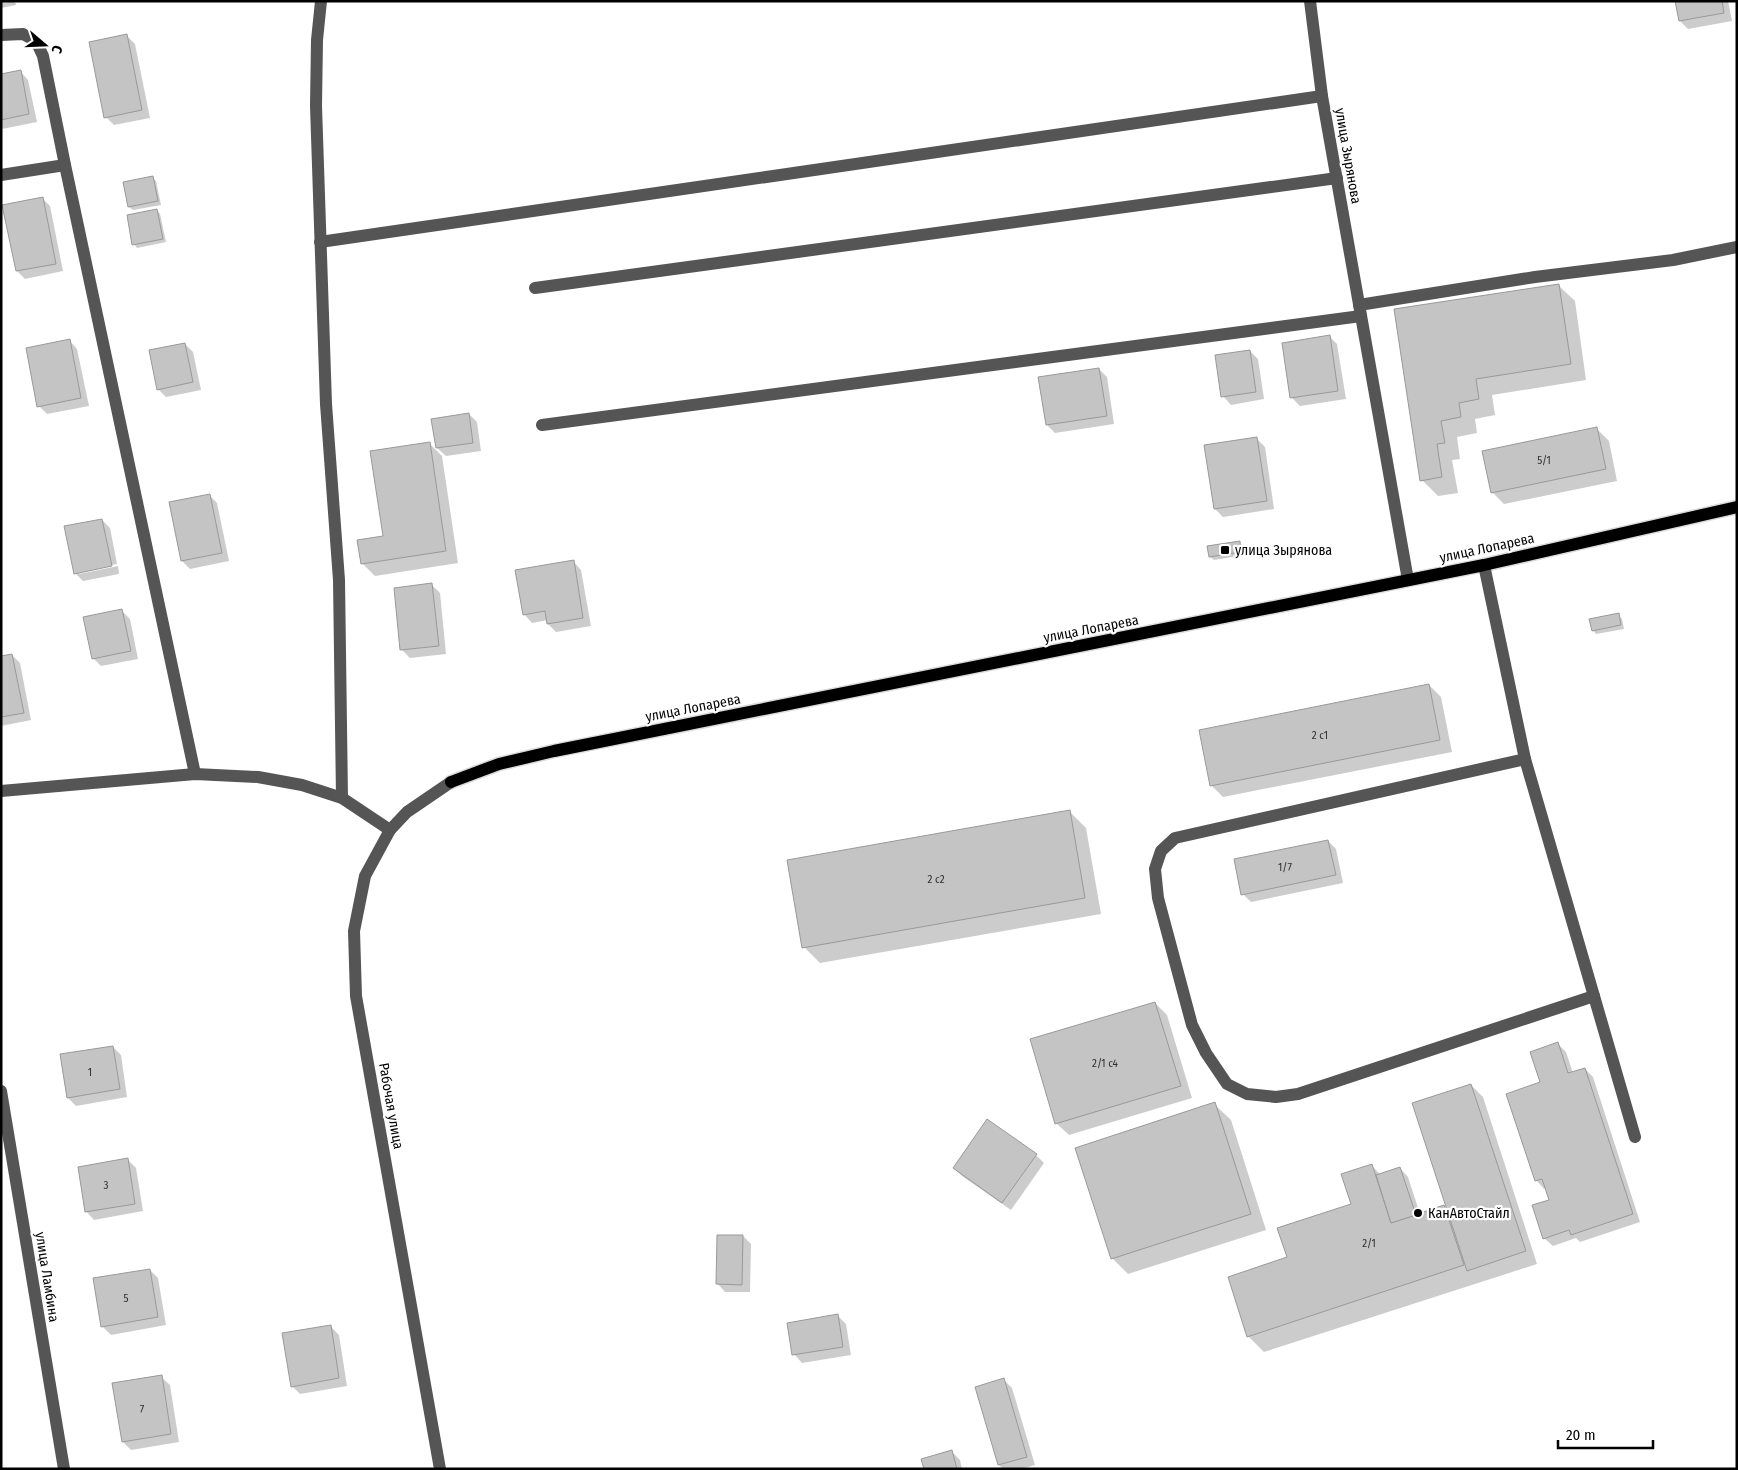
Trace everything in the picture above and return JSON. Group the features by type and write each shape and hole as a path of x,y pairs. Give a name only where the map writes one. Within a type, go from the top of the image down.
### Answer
{"main road":[{"name":"улица Лопарева","path":"451,782 499,764 554,751 1484,565 1737,507"}],"street":[{"path":"321,1 317,40 316,106 326,404 339,580 342,798"},
{"name":"улица Зырянова","path":"1310,1 1322,96 1408,580"},
{"path":"1,35 23,34 36,41 43,56 195,774"},
{"path":"320,242 1322,96"},
{"path":"1,175 65,165"},
{"path":"535,288 1336,178"},
{"path":"542,425 1360,311 1535,278 1673,260 1737,246"},
{"path":"1484,565 1525,759 1635,1137"},
{"path":"1525,759 1175,838 1161,851 1155,869 1158,898 1192,1025 1206,1054 1227,1084 1247,1094 1276,1096 1298,1094 1594,996"},
{"path":"1,790 195,774 258,777 302,785 342,798 390,830"},
{"name":"Рабочая улица","path":"440,1469 356,996 354,931 364,876 390,830 407,812 451,782"},
{"name":"улица Ламбина","path":"1,1091 64,1469"}],"building":[{"path":"1675,1 1722,1 1724,13 1679,21"},
{"path":"127,34 142,110 104,118 89,42"},
{"path":"21,70 29,114 1,120 1,74"},
{"path":"153,176 158,201 128,207 123,182"},
{"path":"43,197 56,264 16,271 2,205"},
{"path":"157,209 163,239 132,245 127,215"},
{"path":"1559,284 1571,364 1476,379 1479,399 1459,403 1461,417 1441,421 1445,443 1437,444 1442,477 1420,481 1394,309"},
{"path":"1330,335 1338,391 1290,398 1282,343"},
{"path":"70,339 81,398 37,407 26,348"},
{"path":"185,343 193,382 157,390 149,350"},
{"path":"1250,350 1256,392 1221,397 1215,355"},
{"path":"1099,368 1107,416 1046,425 1038,377"},
{"path":"469,413 473,443 436,448 431,419"},
{"path":"1597,427 1606,469 1491,493 1482,451"},
{"path":"1257,437 1267,501 1214,509 1204,445"},
{"path":"430,442 446,551 361,564 357,540 383,536 370,451"},
{"path":"210,494 222,553 181,561 169,502"},
{"path":"102,519 112,566 74,574 64,526"},
{"path":"1240,541 1241,552 1209,557 1207,546"},
{"path":"574,560 583,618 547,624 545,611 523,615 515,570"},
{"path":"432,583 439,646 400,650 394,588"},
{"path":"122,609 131,651 92,659 83,617"},
{"path":"1619,613 1621,625 1592,631 1589,619"},
{"path":"12,654 24,713 1,717 1,656"},
{"path":"1429,684 1440,740 1210,786 1199,730"},
{"path":"1070,810 1085,898 802,948 787,860"},
{"path":"1328,840 1336,875 1241,895 1234,859"},
{"path":"1155,1002 1181,1086 1055,1124 1030,1039"},
{"path":"1558,1042 1568,1073 1585,1068 1633,1214 1571,1235 1569,1230 1543,1239 1532,1205 1549,1200 1542,1179 1535,1181 1506,1094 1540,1082 1530,1052"},
{"path":"113,1046 120,1089 67,1098 60,1054"},
{"path":"1471,1084 1526,1251 1467,1271 1412,1103"},
{"path":"1215,1102 1251,1214 1111,1259 1075,1148"},
{"path":"987,1119 1037,1154 1002,1203 953,1168"},
{"path":"128,1158 135,1204 85,1212 78,1167"},
{"path":"1372,1164 1391,1223 1444,1205 1464,1265 1247,1337 1228,1277 1287,1257 1277,1228 1351,1204 1341,1174"},
{"path":"1400,1167 1416,1215 1391,1223 1376,1175"},
{"path":"717,1235 743,1235 742,1285 716,1284"},
{"path":"150,1269 158,1317 101,1327 93,1278"},
{"path":"838,1314 843,1347 792,1355 787,1323"},
{"path":"331,1325 339,1378 291,1387 282,1333"},
{"path":"162,1375 171,1434 122,1442 112,1383"},
{"path":"1004,1378 1027,1457 998,1465 975,1387"},
{"path":"952,1450 957,1469 924,1469 921,1459"}],"place":[{"name":"улица Зырянова","path":"1225,550"},
{"name":"КанАвтоСтайл","path":"1418,1213"}]}
